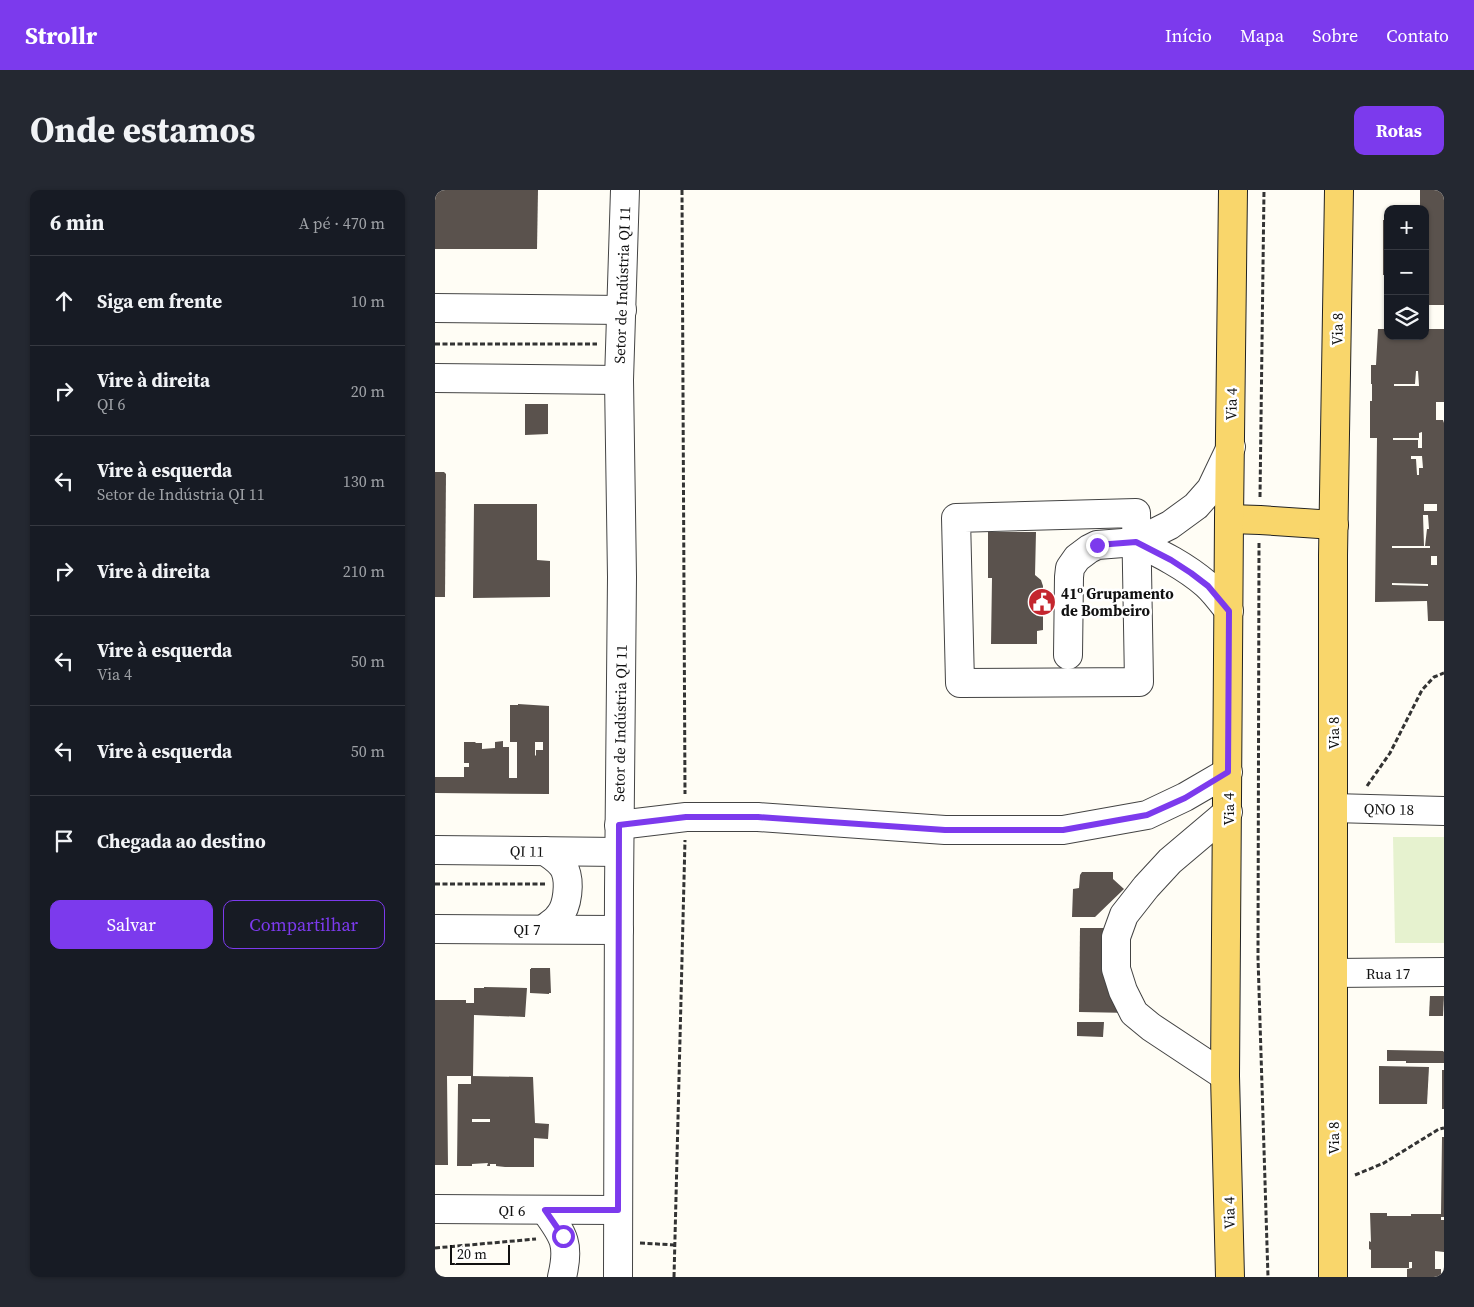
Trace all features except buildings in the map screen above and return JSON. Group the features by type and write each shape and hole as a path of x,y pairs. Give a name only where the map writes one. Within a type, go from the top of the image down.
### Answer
{"main road":[{"name":"Via 4","path":"1231,1274 1225,1076 1233,190"},
{"name":"Via 8","path":"1333,1277 1333,973 1342,809 1335,525 1339,190"},
{"path":"1229,520 1335,525"}],"street":[{"name":"Setor de Indústria QI 11","path":"618,1277 619,825 622,577 619,380 625,190"},
{"path":"435,308 622,310"},
{"name":"Setor de Indústria QI 11","path":"435,378 619,380"},
{"path":"1068,655 1069,577 1070,568 1077,558 1097,545 1136,542 1170,525 1196,506 1211,489 1231,448"},
{"path":"1136,513 1136,542 1139,682 960,683 956,518 1136,513"},
{"path":"1136,542 1171,560 1191,573 1208,586 1229,611"},
{"path":"619,825 686,817 758,817 945,830 1063,830 1147,815 1185,798 1228,772"},
{"name":"QNO 18","path":"1342,809 1444,810"},
{"path":"1225,1076 1151,1027 1134,1013 1123,991 1116,969 1116,937 1124,915 1146,887 1170,861 1228,812"},
{"name":"QI 11","path":"435,850 619,852"},
{"path":"544,929 560,916 566,900 568,883 565,870 557,860 545,851"},
{"name":"QI 7","path":"435,929 619,930"},
{"name":"Rua 17","path":"1333,973 1444,972"},
{"name":"QI 6","path":"435,1209 618,1210"},
{"path":"545,1210 563,1236 565,1251 562,1277"}],"path":[{"path":"674,1277 686,817 682,190"},
{"path":"1264,190 1258,958 1267,1277"},
{"path":"435,344 620,344"},
{"path":"1342,809 1369,785 1390,753 1422,690 1434,677 1444,673"},
{"path":"435,884 568,883"},
{"path":"1333,1182 1359,1174 1384,1163 1439,1129 1444,1128"}],"green space":[{"path":"1393,837 1444,837 1444,943 1395,943"}],"place":[{"name":"41º Grupamento de Bombeiro","path":"1042,602"}],"route":[{"path":"563,1236 545,1210 618,1210 619,825 686,817 758,817 945,830 1063,830 1147,815 1185,798 1228,772 1229,611 1208,586 1191,573 1171,560 1136,542 1097,545"}]}
